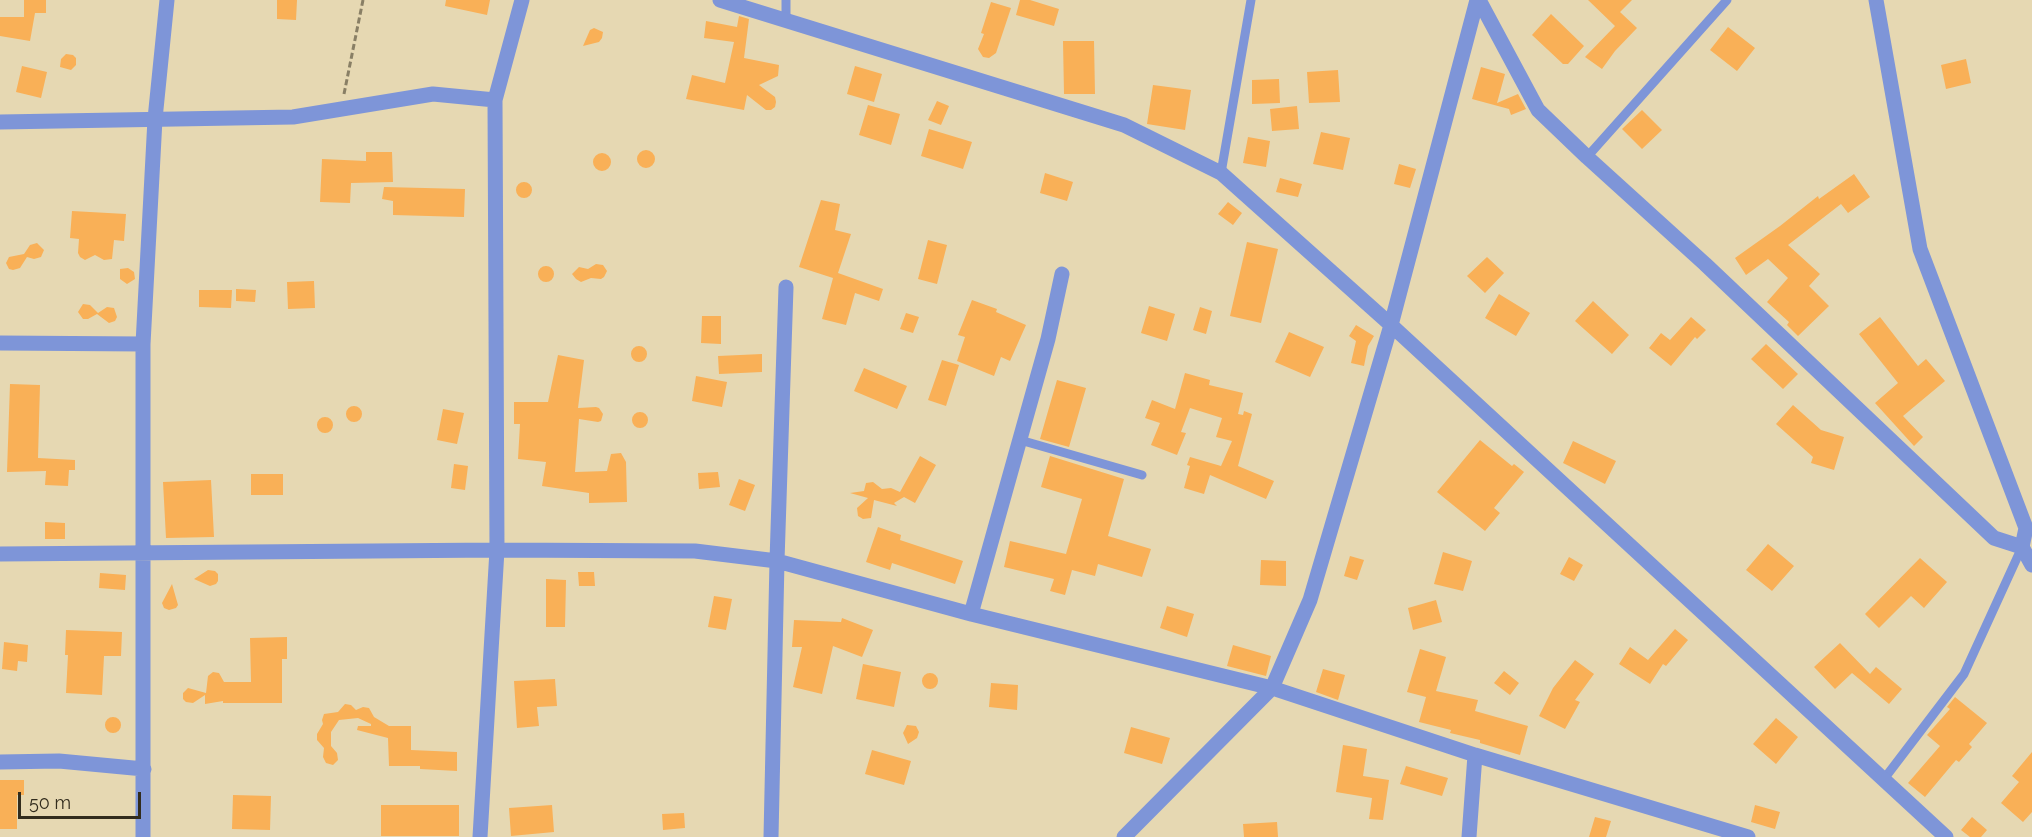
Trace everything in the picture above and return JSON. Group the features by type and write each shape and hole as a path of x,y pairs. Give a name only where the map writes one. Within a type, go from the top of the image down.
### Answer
{"street":[{"path":"143,837 143,344 155,119 167,0"},
{"path":"480,837 497,550 495,100 522,0"},
{"path":"720,0 1124,124 1221,173 1391,325 1946,837"},
{"path":"1478,0 1538,110 1587,158 1705,264 1994,538 2022,547"},
{"path":"1124,837 1272,688 1310,600 1391,325 1478,0"},
{"path":"1876,0 1920,249 2026,528 2022,547 2032,565"},
{"path":"0,122 293,117 433,94 495,100"},
{"path":"971,614 1048,339 1062,274"},
{"path":"771,837 786,287"},
{"path":"0,343 143,344"},
{"path":"0,554 497,550 695,551 777,561 971,614 1272,688 1475,755 1748,837"},
{"path":"1468,837 1475,755"},
{"path":"0,762 60,761 144,769"}],"lane":[{"path":"786,0 786,19"},
{"path":"1221,173 1251,0"},
{"path":"1587,158 1727,0"},
{"path":"1020,440 1142,475"},
{"path":"1884,779 1964,674 2022,547"}],"path":[{"path":"342,108 363,0"}],"building":[{"path":"24,0 46,0 46,13 35,13 30,41 0,36 0,17 24,17"},
{"path":"277,0 297,0 296,20 277,19"},
{"path":"446,0 490,0 487,15 445,6"},
{"path":"1020,0 1030,0 1059,9 1054,26 1016,15"},
{"path":"1588,0 1632,0 1620,12 1637,28 1602,69 1585,57 1615,26"},
{"path":"991,2 1011,8 996,53 989,58 983,57 978,49"},
{"path":"1551,14 1584,46 1568,64 1563,64 1532,35"},
{"path":"739,16 749,19 744,58 779,65 778,76 759,85 775,97 775,107 771,110 766,110 747,95 744,110 686,99 692,75 725,83 734,42 704,38 706,21 737,27"},
{"path":"1728,27 1755,48 1737,71 1710,50"},
{"path":"594,28 603,32 602,38 599,42 583,46 590,30"},
{"path":"1063,41 1094,41 1095,94 1064,94"},
{"path":"66,54 76,58 76,65 71,70 60,67 61,59"},
{"path":"1966,59 1971,83 1946,89 1941,65"},
{"path":"22,66 47,72 41,98 16,92"},
{"path":"855,66 882,74 874,102 847,94"},
{"path":"1481,67 1505,74 1497,103 1518,94 1526,109 1511,115 1509,109 1472,99"},
{"path":"1338,70 1340,102 1309,103 1307,72"},
{"path":"1279,79 1280,103 1252,104 1252,80"},
{"path":"1153,85 1191,90 1185,130 1147,124"},
{"path":"937,101 949,106 941,125 928,120"},
{"path":"868,105 900,114 891,145 859,135"},
{"path":"1297,106 1299,129 1272,131 1270,109"},
{"path":"1642,110 1662,130 1642,149 1622,129"},
{"path":"929,129 972,142 963,169 921,156"},
{"path":"1321,132 1350,138 1343,170 1313,164"},
{"path":"1248,137 1270,141 1266,167 1243,163"},
{"path":"646,150 652,153 655,159 652,165 646,168 640,165 637,159 640,153"},
{"path":"366,152 392,152 393,182 351,183 350,203 320,202 322,159 366,161"},
{"path":"598,153 606,153 611,158 609,169 598,171 593,166 593,158"},
{"path":"1399,164 1416,169 1410,188 1394,184"},
{"path":"1045,173 1073,182 1067,201 1040,193"},
{"path":"1854,174 1870,197 1848,213 1841,204 1788,245 1820,274 1809,286 1829,306 1798,336 1787,325 1789,322 1767,302 1788,278 1768,259 1746,275 1735,258 1818,196 1819,199"},
{"path":"1280,178 1302,184 1298,197 1276,192"},
{"path":"524,182 530,184 532,190 530,196 524,198 518,196 516,190 518,184"},
{"path":"384,187 465,189 464,217 393,215 393,201 382,199"},
{"path":"821,200 840,204 835,230 851,234 838,273 883,289 879,301 855,293 846,325 822,319 833,278 799,267"},
{"path":"1228,202 1242,213 1233,225 1218,214"},
{"path":"72,211 126,214 124,241 114,240 112,259 104,260 95,255 85,260 80,257 79,239 70,238"},
{"path":"928,240 947,245 937,284 918,279"},
{"path":"1247,242 1278,249 1261,323 1230,316"},
{"path":"37,243 44,250 41,257 34,259 27,257 20,268 9,269 6,263 9,257 24,254 30,245"},
{"path":"1487,257 1504,273 1485,293 1467,276"},
{"path":"596,264 603,265 607,271 601,279 591,278 581,282 572,274 579,267 588,269"},
{"path":"546,266 552,268 554,274 552,280 546,282 540,280 538,274 540,268"},
{"path":"128,268 134,272 135,279 127,284 120,279 120,269"},
{"path":"314,281 315,308 288,309 287,282"},
{"path":"236,289 256,290 255,302 236,301"},
{"path":"199,290 232,290 231,308 199,307"},
{"path":"1499,294 1530,313 1516,336 1485,318"},
{"path":"972,300 997,309 996,312 1026,325 1010,361 1001,357 994,376 957,361 965,337 958,335"},
{"path":"1593,301 1629,335 1612,354 1575,321"},
{"path":"83,304 90,305 98,313 107,307 114,308 117,317 115,321 109,323 97,314 83,319 78,312"},
{"path":"1149,306 1175,314 1167,341 1141,333"},
{"path":"1200,307 1212,311 1206,334 1193,330"},
{"path":"906,313 919,317 913,333 900,329"},
{"path":"702,316 721,316 721,344 701,343"},
{"path":"1691,317 1706,330 1697,339 1695,337 1671,366 1649,348 1661,333 1670,340"},
{"path":"1880,317 1918,366 1926,359 1945,381 1903,416 1923,437 1914,446 1875,403 1898,383 1859,334"},
{"path":"1356,325 1374,336 1368,346 1364,366 1351,363 1356,341 1349,336"},
{"path":"1289,332 1324,347 1310,377 1275,362"},
{"path":"1766,344 1798,374 1783,389 1751,359"},
{"path":"639,346 645,348 647,354 645,360 639,362 633,360 631,354 633,348"},
{"path":"762,354 762,372 719,374 718,356"},
{"path":"558,355 584,360 578,408 596,407 603,414 601,421 598,422 579,419 575,472 607,471 611,454 621,453 626,462 627,502 589,503 589,493 542,486 546,462 518,459 520,424 514,424 514,402 548,402"},
{"path":"942,360 959,365 946,406 928,400"},
{"path":"864,368 907,386 897,409 854,391"},
{"path":"1185,373 1210,380 1209,385 1243,393 1238,414 1243,415 1244,411 1252,414 1238,466 1274,481 1266,499 1210,475 1204,494 1184,488 1190,457 1221,466 1232,441 1216,437 1222,418 1190,408 1181,432 1186,433 1177,455 1151,445 1160,423 1145,418 1152,400 1175,409"},
{"path":"696,376 727,382 722,407 692,401"},
{"path":"1057,380 1086,388 1069,447 1040,439"},
{"path":"10,384 40,385 38,458 75,460 75,470 69,470 68,486 45,485 46,471 7,472"},
{"path":"1793,405 1821,430 1844,437 1834,470 1811,463 1813,457 1776,424"},
{"path":"354,406 360,408 362,414 360,420 354,422 348,420 346,414 348,408"},
{"path":"443,409 464,413 457,444 437,440"},
{"path":"640,412 646,414 648,420 646,426 640,428 634,426 632,420 634,414"},
{"path":"325,417 331,419 333,425 331,431 325,433 319,431 317,425 319,419"},
{"path":"1480,440 1512,466 1514,464 1524,472 1494,508 1500,513 1485,531 1437,492"},
{"path":"1573,441 1616,461 1605,484 1563,463"},
{"path":"920,456 936,465 915,503 904,497 894,503 897,506 874,500 871,518 863,519 858,516 857,508 868,498 850,493 864,491 866,483 873,482 882,489 891,488 900,492"},
{"path":"1050,456 1124,479 1108,536 1151,549 1142,577 1098,564 1095,576 1072,570 1065,595 1050,591 1054,579 1004,567 1010,541 1066,554 1082,499 1041,487"},
{"path":"454,464 468,466 465,490 451,488"},
{"path":"718,472 720,487 699,489 698,473"},
{"path":"251,474 283,474 283,495 251,495"},
{"path":"739,479 755,485 745,511 729,505"},
{"path":"211,480 214,537 166,538 163,482"},
{"path":"45,522 65,523 65,539 45,539"},
{"path":"878,527 901,535 900,540 963,561 955,584 892,563 890,570 866,562"},
{"path":"1768,544 1794,566 1772,591 1746,570"},
{"path":"1443,552 1472,561 1463,591 1434,584"},
{"path":"1350,556 1364,560 1357,580 1344,576"},
{"path":"1569,557 1583,565 1574,581 1560,574"},
{"path":"1920,558 1947,582 1924,608 1911,596 1879,628 1865,614"},
{"path":"1261,560 1286,561 1286,586 1260,585"},
{"path":"208,570 218,574 216,584 210,586 194,579"},
{"path":"578,572 594,572 595,586 579,586"},
{"path":"100,573 126,575 125,590 99,588"},
{"path":"546,579 566,580 565,627 546,627"},
{"path":"172,584 178,605 169,610 164,608 162,603"},
{"path":"714,596 732,599 726,630 708,627"},
{"path":"1436,600 1442,622 1413,630 1408,608"},
{"path":"1167,606 1194,614 1187,637 1160,628"},
{"path":"842,618 873,630 862,657 833,646 822,694 793,687 802,647 792,647 794,620 841,622"},
{"path":"1675,629 1688,640 1666,666 1663,664 1650,684 1619,664 1630,647 1648,660"},
{"path":"66,630 122,632 121,656 104,656 102,695 66,693 68,655 65,655"},
{"path":"287,637 287,659 282,659 282,703 223,703 223,701 205,704 205,695 193,703 183,699 183,693 188,688 206,693 208,676 213,672 219,673 224,682 251,682 250,638"},
{"path":"4,642 28,645 27,662 18,661 17,671 2,669"},
{"path":"1840,643 1870,674 1876,667 1902,689 1889,704 1852,673 1835,689 1814,667"},
{"path":"1233,645 1271,656 1266,676 1227,666"},
{"path":"1420,649 1446,657 1436,691 1478,700 1475,711 1528,726 1520,755 1480,743 1480,740 1450,733 1451,730 1419,722 1426,697 1407,692"},
{"path":"1575,660 1594,674 1575,700 1580,702 1565,729 1539,716 1553,688"},
{"path":"863,664 901,672 894,707 856,699"},
{"path":"1323,669 1345,675 1338,700 1316,692"},
{"path":"1504,671 1519,683 1510,695 1494,683"},
{"path":"930,673 936,675 938,681 936,687 930,689 924,687 922,681 924,675"},
{"path":"555,679 557,706 537,707 539,726 517,728 514,681"},
{"path":"991,683 1018,685 1017,710 989,707"},
{"path":"1955,697 1987,723 1969,744 1972,747 1959,762 1956,760 1925,797 1908,783 1940,746 1927,735 1950,709 1947,707"},
{"path":"345,704 351,705 356,710 363,707 369,708 374,717 389,726 411,726 411,750 457,752 457,771 420,769 420,766 389,766 388,738 357,730 358,726 371,726 358,718 339,720 331,732 331,746 337,753 338,760 333,765 326,763 323,757 324,748 317,740 317,734 323,724 324,714 338,712"},
{"path":"113,717 119,719 121,725 119,731 113,733 107,731 105,725 107,719"},
{"path":"1776,718 1798,737 1776,764 1753,744"},
{"path":"907,725 916,726 919,732 917,738 908,744 903,733"},
{"path":"1131,727 1170,738 1162,764 1124,753"},
{"path":"1343,745 1367,749 1363,776 1389,780 1383,820 1369,819 1372,798 1336,792"},
{"path":"872,750 911,761 904,785 865,774"},
{"path":"2032,752 2032,812 2023,822 2001,803 2019,782 2012,776"},
{"path":"1406,766 1448,778 1442,796 1400,784"},
{"path":"0,780 24,780 24,795 17,795 17,829 0,829"},
{"path":"233,795 271,796 270,830 232,829"},
{"path":"381,805 459,805 459,836 381,836"},
{"path":"552,805 554,832 511,836 509,808"},
{"path":"1755,805 1780,812 1775,829 1751,822"},
{"path":"684,813 685,828 663,830 662,814"},
{"path":"1595,817 1611,821 1606,837 1589,837"},
{"path":"1972,817 1987,830 1981,837 1970,837 1961,830"},
{"path":"1277,822 1278,837 1244,837 1243,824"}]}
